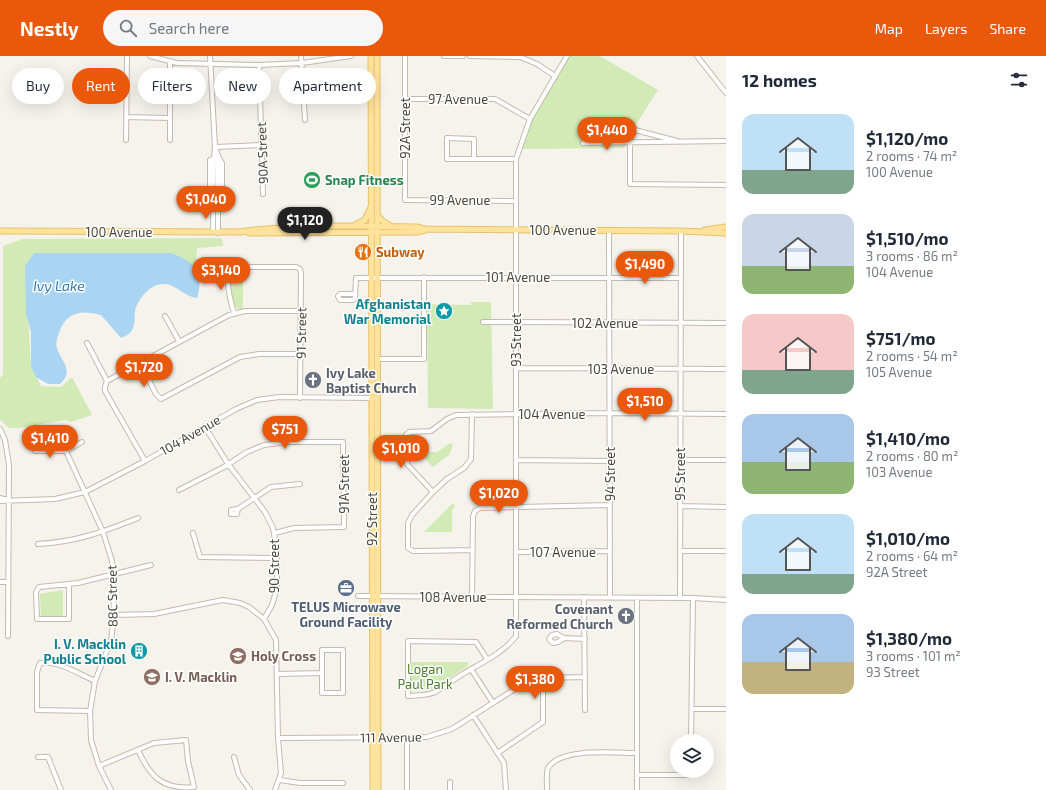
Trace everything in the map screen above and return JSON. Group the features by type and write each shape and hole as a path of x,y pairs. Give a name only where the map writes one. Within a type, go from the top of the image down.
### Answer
{"main road":[{"name":"92 Street","path":"371,56 372,206 375,229 375,596 378,790"},
{"name":"92 Street","path":"375,229 377,216 377,56"},
{"path":"352,226 365,220 372,206"},
{"path":"377,216 384,222 394,227"},
{"name":"100 Avenue","path":"238,232 280,227 352,226 417,232 425,229"},
{"name":"100 Avenue","path":"0,231 238,232 257,234 394,227 425,229 701,231 726,233"},
{"name":"100 Avenue","path":"701,231 726,227"},
{"name":"92 Street","path":"375,277 378,359 375,398"},
{"name":"92 Street","path":"373,790 376,738"}],"street":[{"path":"126,140 127,56"},
{"path":"150,56 170,62 259,65 302,63 352,56"},
{"path":"210,56 216,158 222,163 222,204 216,207"},
{"path":"301,56 305,120"},
{"name":"92A Street","path":"405,56 405,200"},
{"path":"444,56 463,56"},
{"path":"470,56 520,57 537,64 555,76"},
{"name":"93 Street","path":"488,659 511,644 516,636 516,159 530,119 567,56"},
{"path":"697,56 726,93"},
{"path":"170,62 170,140"},
{"name":"90A Street","path":"259,65 263,194"},
{"name":"97 Avenue","path":"405,99 495,99 530,119"},
{"path":"126,118 170,118"},
{"path":"677,141 635,130 630,142 630,184 726,185"},
{"path":"474,159 474,138 447,138 447,159 474,159 516,159"},
{"path":"583,143 726,141"},
{"path":"215,147 261,145"},
{"path":"216,158 210,160 210,203 216,207"},
{"name":"99 Avenue","path":"405,200 516,201"},
{"path":"216,207 216,232"},
{"name":"94 Street","path":"609,230 608,323 610,597"},
{"name":"95 Street","path":"680,598 680,414 682,369 681,231"},
{"name":"91 Street","path":"234,313 229,293 230,270 237,267 296,267 300,269 302,273 300,398"},
{"name":"101 Avenue","path":"355,294 356,278 375,277 681,278"},
{"path":"378,359 424,359 424,277"},
{"path":"145,461 104,388 107,381 218,319 234,313 245,311 301,311"},
{"path":"165,316 179,341"},
{"name":"102 Avenue","path":"484,322 726,323"},
{"path":"87,343 107,381"},
{"path":"140,363 156,394 161,399 240,358 259,354 300,354"},
{"name":"103 Avenue","path":"516,368 609,370 726,369"},
{"name":"104 Avenue","path":"8,500 55,499 85,492 145,461 251,402 272,398 375,398"},
{"name":"104 Avenue","path":"433,492 407,464 407,433 431,431 452,416 472,414 516,415 609,413 726,414"},
{"path":"472,414 472,453 469,462 433,492 412,515 408,522 408,548 421,551 472,550"},
{"name":"90 Street","path":"205,427 228,464 265,512 275,533 277,558 275,596 264,619"},
{"path":"0,429 8,452 9,473 8,636"},
{"path":"35,452 66,451 82,442"},
{"name":"91A Street","path":"228,464 247,452 270,443 343,442 344,527 294,528 275,533"},
{"name":"88C Street","path":"66,451 103,532 111,556 114,615 111,641 95,681 90,711 91,740 99,766 109,790"},
{"path":"516,460 610,461"},
{"path":"680,460 726,460"},
{"path":"179,490 228,464"},
{"path":"238,509 271,487 300,484"},
{"path":"0,498 8,500"},
{"path":"0,501 8,500"},
{"path":"472,597 473,516 478,509 490,506 610,505"},
{"path":"680,506 726,506"},
{"path":"38,544 65,542 103,532 138,518"},
{"path":"193,533 200,558 277,558"},
{"path":"680,551 726,551"},
{"name":"107 Avenue","path":"516,552 610,552"},
{"path":"69,585 69,619 37,619 38,588 69,585 151,565"},
{"path":"0,582 8,582"},
{"name":"108 Avenue","path":"358,596 610,597 726,600"},
{"path":"584,597 585,710"},
{"path":"637,598 637,790"},
{"path":"691,734 693,598"},
{"path":"114,615 154,614 223,600 240,603 249,607 264,619 276,640 278,674 278,738 281,766 280,780 275,790"},
{"path":"564,638 584,639"},
{"path":"408,641 476,642 488,659 435,692 408,696 408,641"},
{"path":"322,650 343,650 343,693 322,693 322,673 322,650"},
{"path":"90,711 37,710 37,672 40,663 44,662 57,665 95,681"},
{"path":"471,669 493,703"},
{"path":"278,674 322,673"},
{"name":"111 Avenue","path":"278,738 427,737 452,729 526,682 543,678 585,677"},
{"path":"499,752 543,722 543,678"},
{"path":"692,708 726,709"},
{"path":"473,716 499,752 506,770 506,790"},
{"path":"407,738 407,790"},
{"path":"99,766 138,750 159,742 186,740 188,761 194,787 176,788 159,780 147,769 138,750"},
{"path":"548,790 547,770 551,765 576,752 637,753"},
{"path":"38,757 48,757 61,790"},
{"path":"234,757 239,775 250,790"},
{"path":"637,775 670,774"},
{"path":"280,780 300,783 342,783"},
{"path":"450,782 450,790"}],"green space":[{"path":"569,56 600,56 658,90 633,129 624,148 517,149 529,117"},
{"path":"222,238 223,246 197,248 195,268 178,255 148,253 34,254 25,266 31,366 41,386 61,387 72,377 92,415 71,422 65,420 20,428 9,428 0,420 0,378 3,374 3,246 22,239"},
{"path":"243,271 243,309 239,309 236,307 232,299 231,275 235,272"},
{"path":"471,302 491,302 493,409 428,408 427,304 471,305"},
{"path":"450,443 453,445 449,455 433,467 426,460 424,452 437,452"},
{"path":"453,503 455,506 452,511 452,532 424,532"},
{"path":"63,590 63,617 41,616 40,594"},
{"name":"Logan Paul Park","path":"411,662 468,662 468,666 432,689 414,691 411,688"}],"water":[{"name":"Ivy Lake","path":"34,253 171,253 185,259 195,269 199,281 197,298 187,295 168,285 163,284 153,287 143,295 138,303 135,311 132,331 121,338 101,315 94,313 82,313 71,316 63,324 58,334 56,344 66,366 66,374 60,384 48,384 36,377 31,366 31,332 26,314 25,266"}],"place":[{"name":"Snap Fitness","path":"312,180"},
{"name":"Subway","path":"363,252"},
{"name":"Afghanistan War Memorial","path":"444,311"},
{"name":"Ivy Lake Baptist Church","path":"313,380"},
{"name":"TELUS Microwave Ground Facility","path":"346,588"},
{"name":"Covenant Reformed Church","path":"626,616"},
{"name":"I. V. Macklin Public School","path":"139,651"},
{"name":"Holy Cross","path":"238,656"},
{"name":"I. V. Macklin","path":"152,677"}]}
